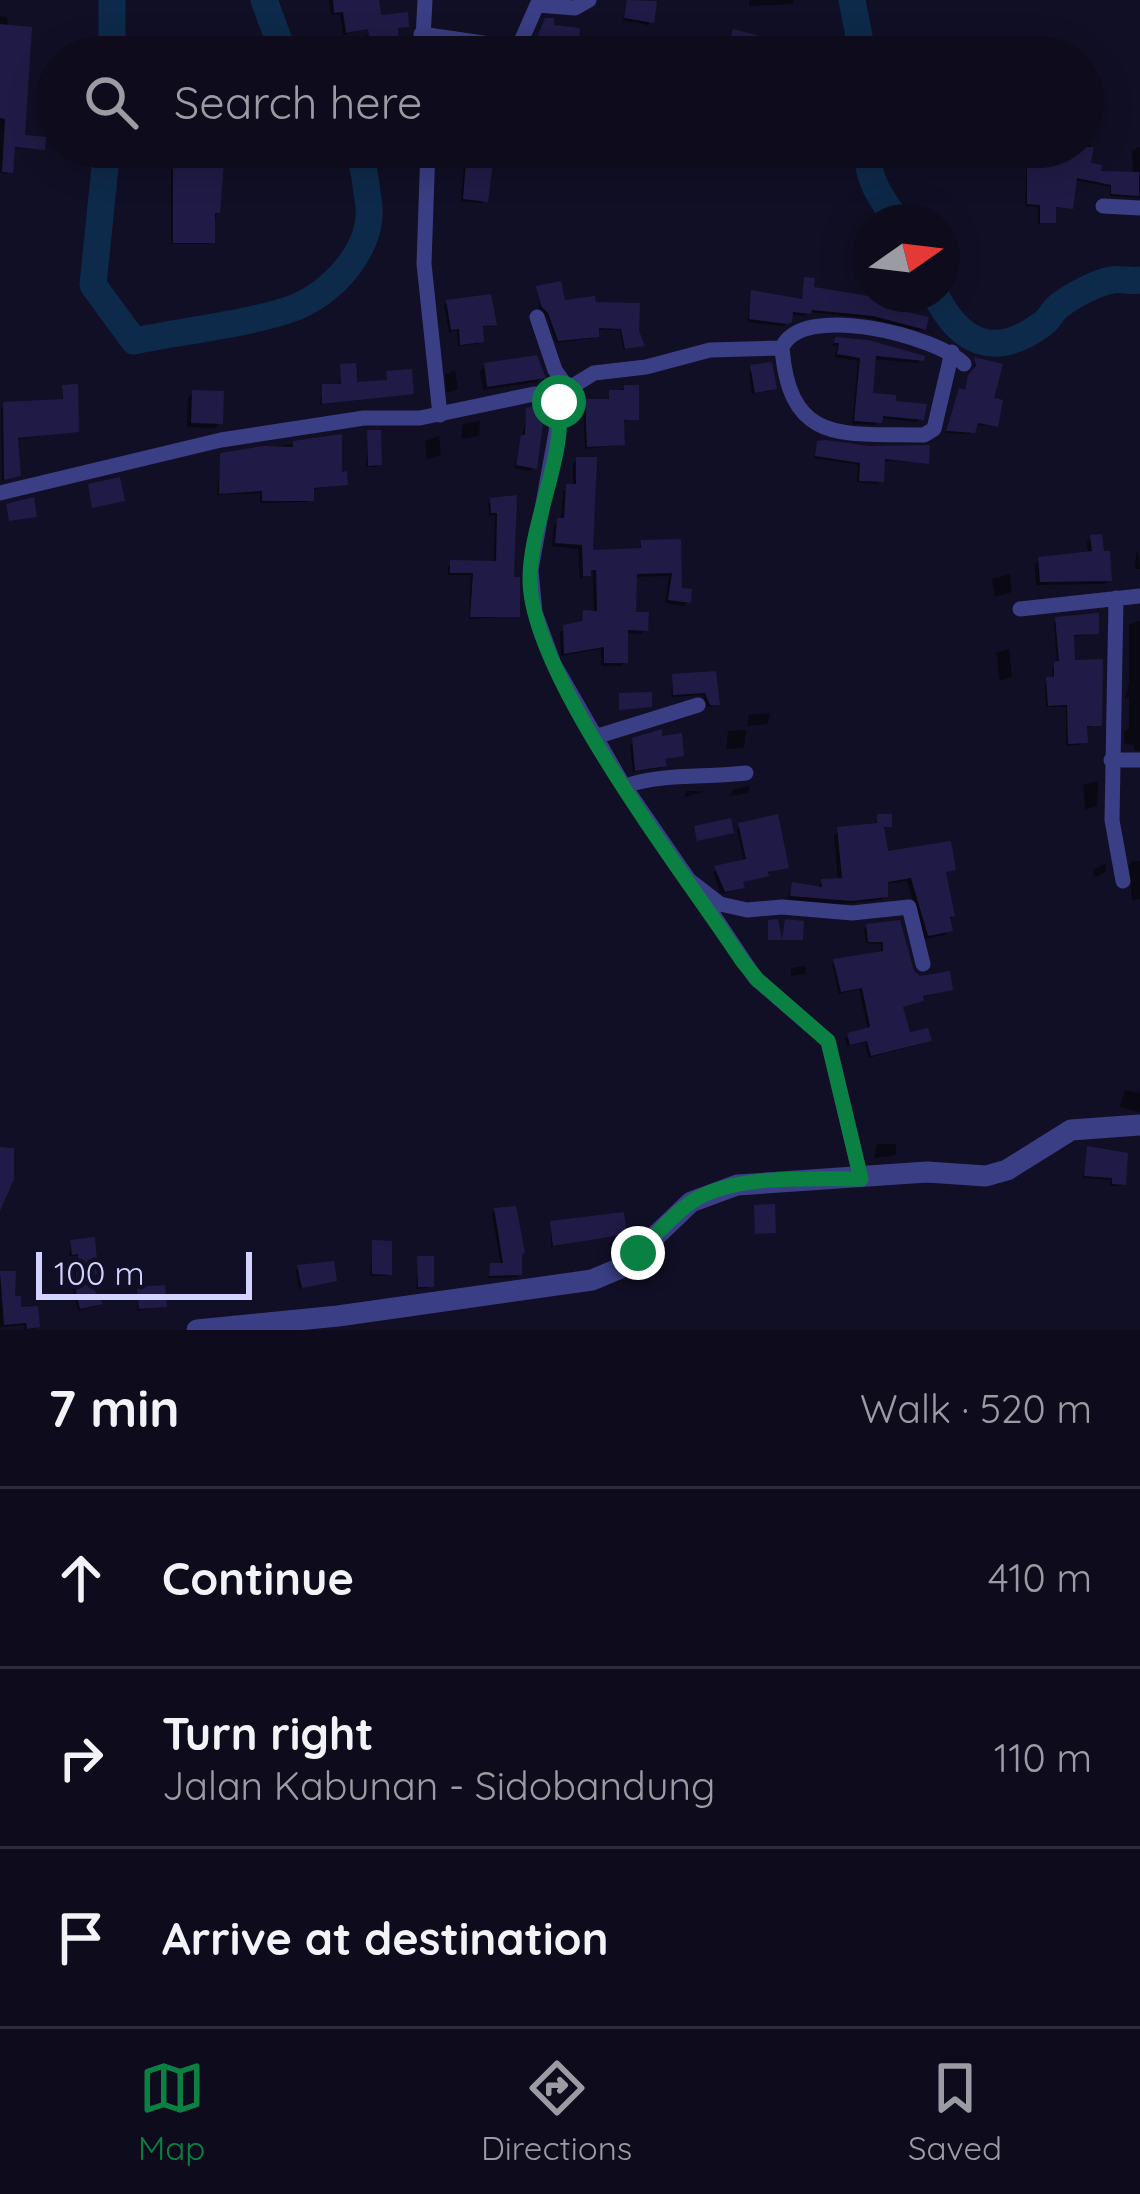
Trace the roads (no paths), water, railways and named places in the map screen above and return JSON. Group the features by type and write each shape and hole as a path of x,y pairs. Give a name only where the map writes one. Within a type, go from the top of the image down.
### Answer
{"street":[{"path":"425,0 422,34 436,36"},
{"path":"523,36 537,5 575,8 589,0"},
{"path":"427,168 424,264 440,415"},
{"path":"1103,206 1140,208"},
{"path":"537,317 561,392 530,582 548,650 625,786 757,979 828,1041 861,1179"},
{"path":"0,493 205,443 364,418 440,415 561,392 593,373 646,367 697,352 782,348 794,334 836,325 931,342 958,358 934,429 924,435 830,430 813,424 795,403 782,348"},
{"path":"1020,609 1140,596"},
{"path":"1116,598 1112,820 1123,881"},
{"path":"595,737 698,705"},
{"path":"1111,760 1140,760"},
{"path":"625,786 656,777 746,773"},
{"path":"689,880 721,904 747,910 782,907 852,913 909,907 923,964"},
{"path":"197,1330 338,1316 592,1280 623,1267 700,1196 749,1182 927,1172 986,1176 1007,1170 1071,1130 1140,1125"}],"waterway":[{"path":"112,0 112,36"},
{"path":"264,0 277,36"},
{"path":"852,0 859,36"},
{"path":"105,168 93,285 134,341 288,310 320,293 348,267 365,234 369,217 363,168"},
{"path":"869,168 885,204"},
{"path":"945,312 979,341 1008,342 1044,323 1060,305 1092,286 1140,280"}]}
